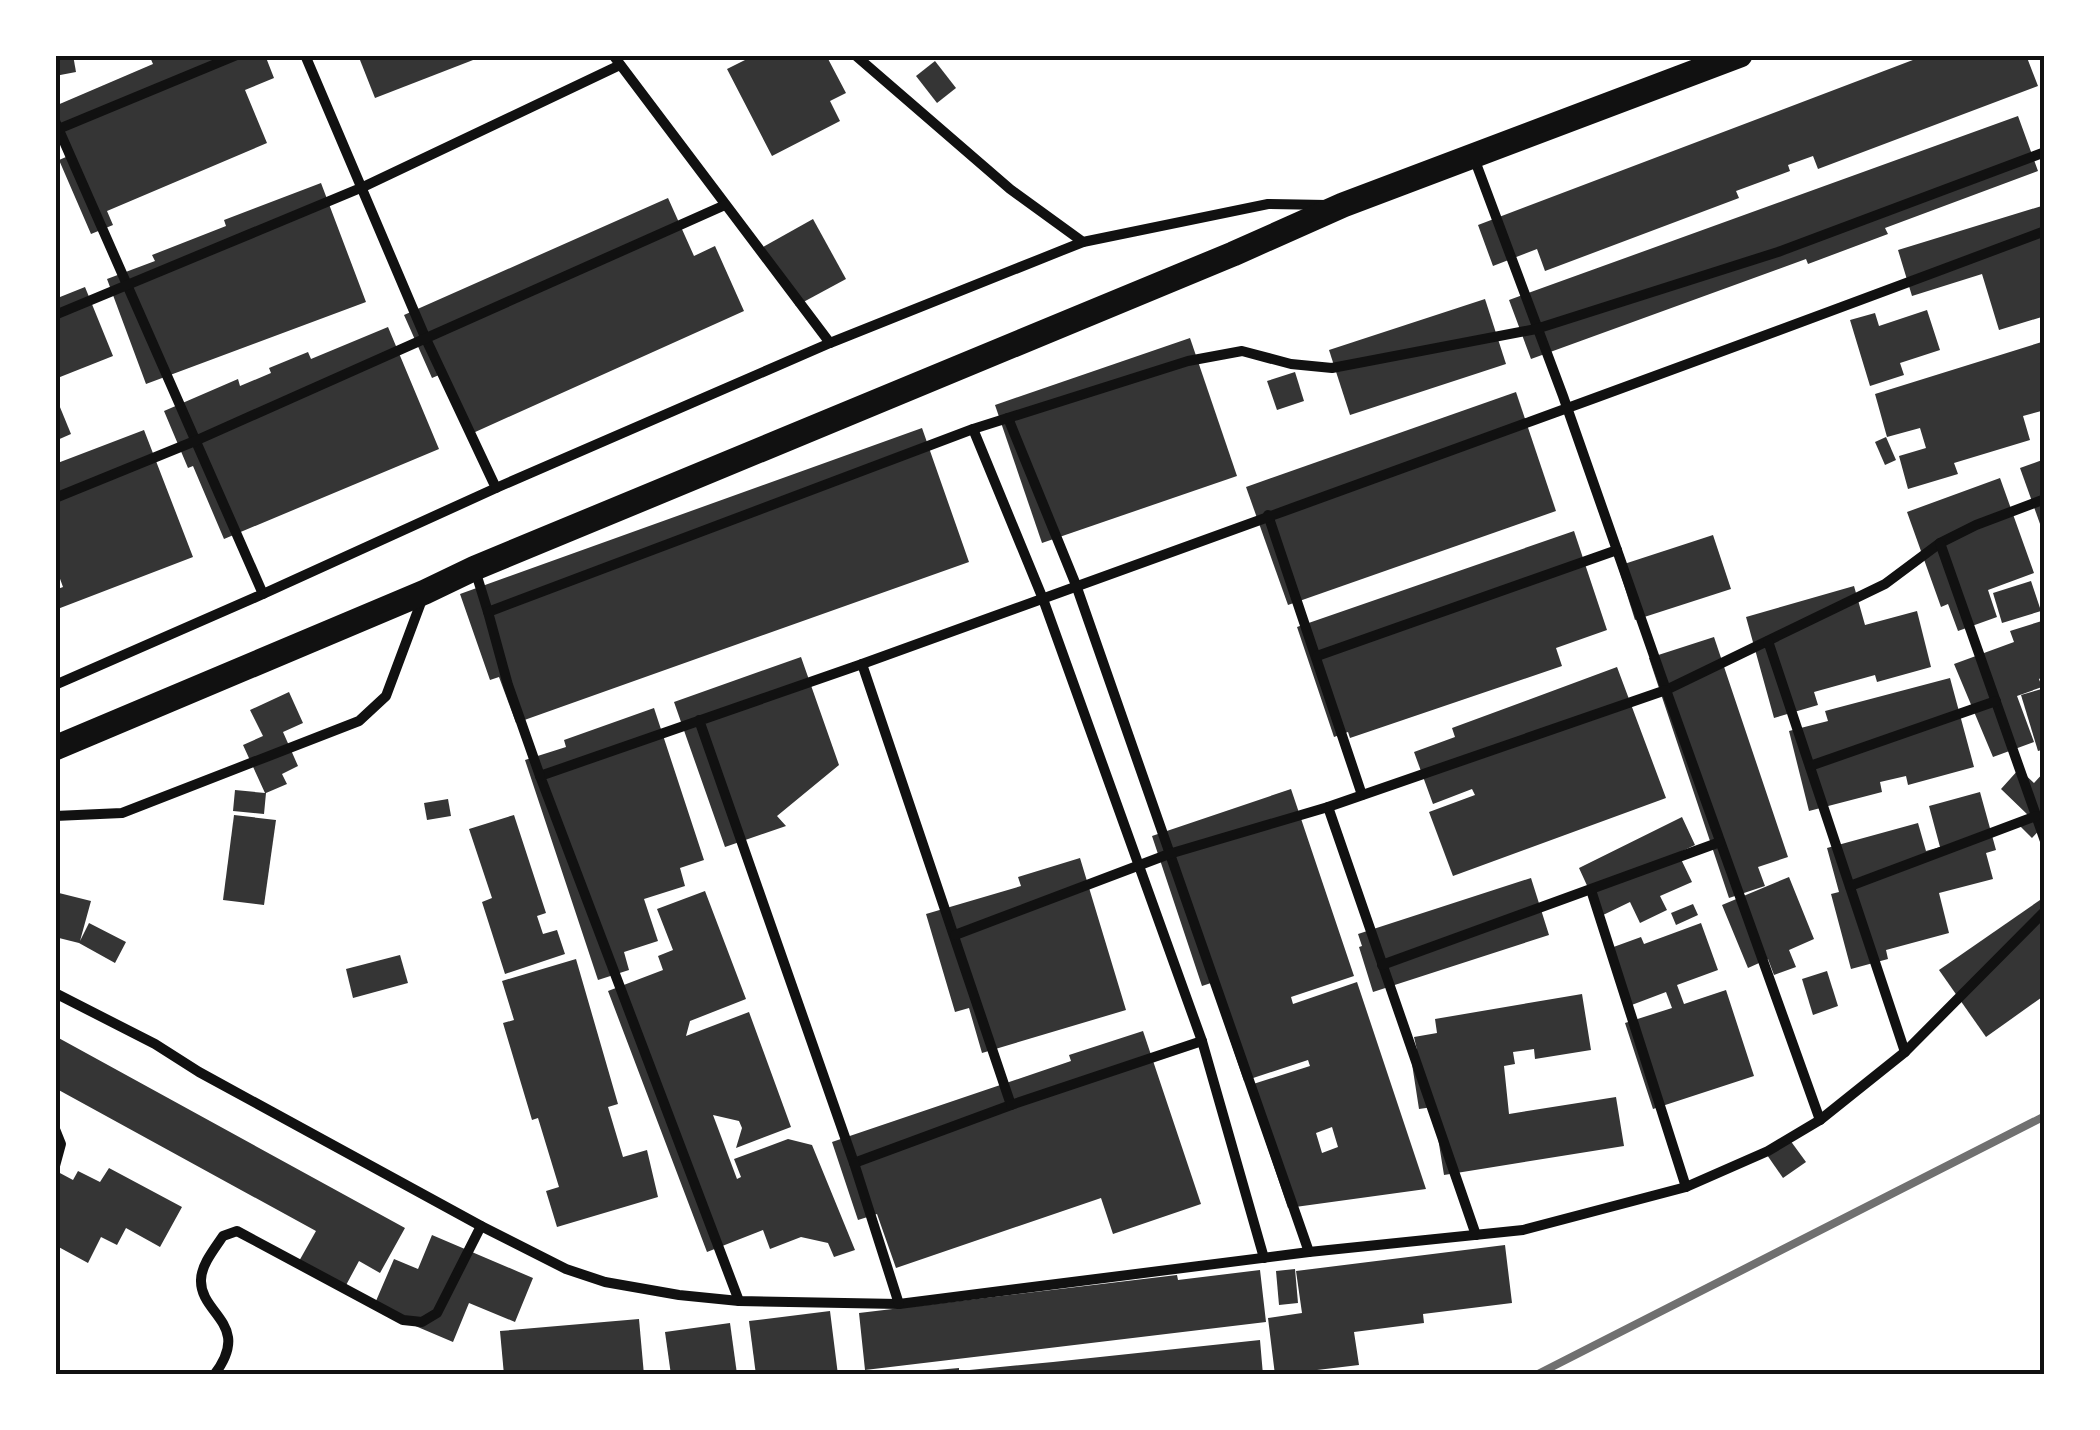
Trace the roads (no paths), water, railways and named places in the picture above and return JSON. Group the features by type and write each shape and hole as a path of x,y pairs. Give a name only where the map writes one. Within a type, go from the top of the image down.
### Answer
{"main road":[{"path":"55,748 474,568 1344,205 1740,55"}],"street":[{"path":"238,55 56,126 263,594"},
{"path":"304,55 425,336 496,488"},
{"path":"855,55 1010,189 1083,242"},
{"path":"55,315 364,187 616,60 830,343"},
{"path":"488,612 973,429 1206,355 1242,351 1291,364 1332,368 1536,329 1778,252 2045,152"},
{"path":"1474,158 1568,410 1820,1120"},
{"path":"55,684 830,343 1083,242 1268,204 1344,205"},
{"path":"55,498 195,441 725,205"},
{"path":"540,776 1568,410 2045,231"},
{"path":"1008,418 1076,586 1309,1252"},
{"path":"973,429 1043,599 1202,1041 1264,1258"},
{"path":"954,934 1138,864 1328,807 1666,690 1886,584 1940,543 2045,499"},
{"path":"1268,515 1362,795"},
{"path":"1940,543 2045,841"},
{"path":"1317,656 1617,550"},
{"path":"474,568 540,776 738,1301"},
{"path":"55,816 122,814 359,721 386,696 425,592"},
{"path":"1768,640 1905,1052"},
{"path":"862,664 1011,1105"},
{"path":"1810,766 1996,700"},
{"path":"698,720 854,1163 899,1304"},
{"path":"1328,807 1476,1236"},
{"path":"1850,886 2036,816"},
{"path":"1382,965 1720,842"},
{"path":"1591,890 1686,1187"},
{"path":"55,993 155,1044 198,1072 481,1226 566,1268 605,1282 679,1295 738,1301 899,1304 1309,1252 1523,1230 1686,1187 1768,1151 1820,1120 1905,1052 2045,911"},
{"path":"854,1163 1202,1041"},
{"path":"55,1129 60,1144 55,1166"},
{"path":"214,1375 224,1360 227,1328 203,1290 201,1280 222,1236 229,1232 237,1231 403,1320 422,1322 437,1313 481,1226"}],"railway":[{"path":"1536,1375 2045,1116"}]}
